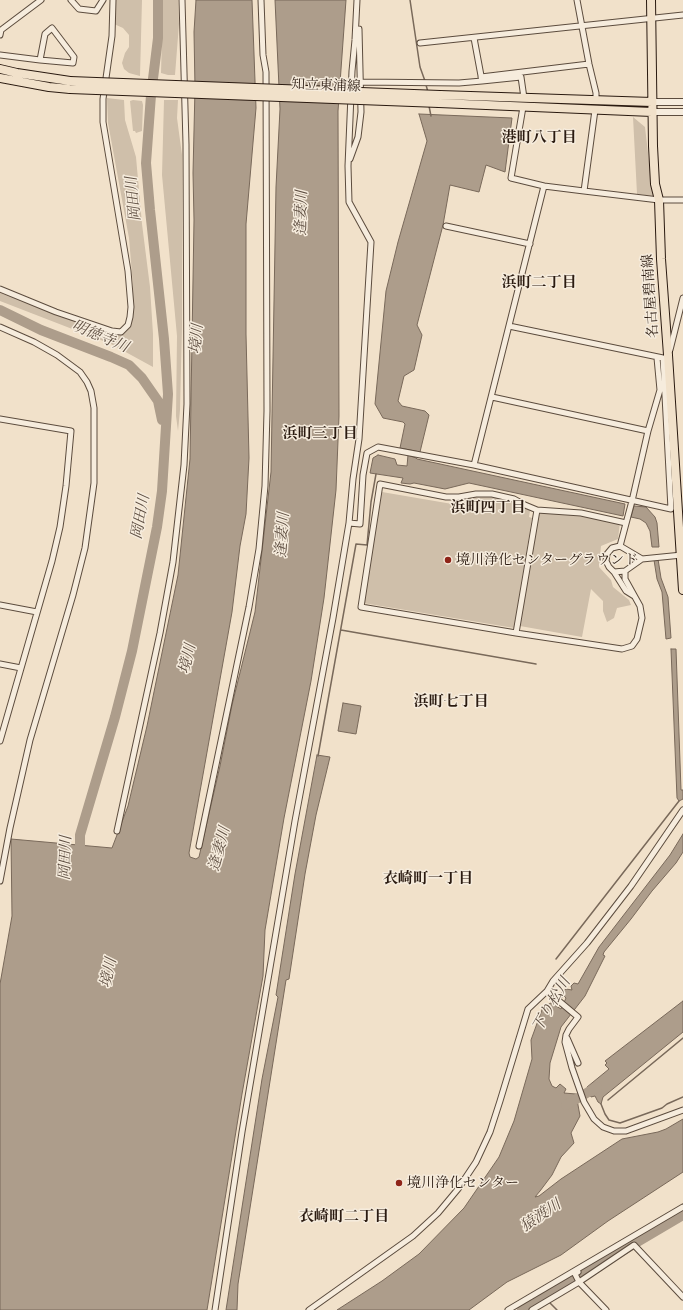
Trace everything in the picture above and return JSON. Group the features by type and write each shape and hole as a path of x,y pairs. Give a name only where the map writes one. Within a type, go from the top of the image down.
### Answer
{"main road":[{"name":"名古屋碧南線","path":"651,0 652,112 655,184 659,200 660,259 682,555 683,590"},
{"name":"知立東浦線","path":"0,69 70,85"},
{"name":"知立東浦線","path":"0,78 49,87 70,85 524,102 652,102"},
{"name":"知立東浦線","path":"524,102 595,110 652,112"}],"street":[{"path":"0,35 1,30 41,0"},
{"path":"71,0 79,9 96,11 103,0"},
{"path":"0,289 56,312 112,331 120,332 128,325 131,307 128,271 103,122 103,99 112,36 113,0"},
{"path":"117,831 160,633 173,562 184,465 187,404 187,159 182,0"},
{"path":"198,846 249,607 259,549 265,486 267,410 266,72 263,55 261,0"},
{"path":"348,166 358,137 361,112 357,0"},
{"path":"215,1310 242,1132 295,821 349,523 353,479 359,439 371,242 349,202 348,166 357,0"},
{"path":"577,0 596,93 596,101"},
{"path":"420,43 683,14"},
{"path":"0,55 40,60 73,63 74,57 52,28 45,34 40,60"},
{"path":"474,38 482,79"},
{"path":"361,82 459,83 589,64"},
{"path":"482,79 522,77 524,102 511,178 544,186 659,200 683,200"},
{"path":"652,102 683,102"},
{"path":"584,191 595,110"},
{"path":"652,112 683,112"},
{"path":"474,465 544,186"},
{"path":"446,226 530,244"},
{"path":"668,355 683,298"},
{"path":"349,523 360,524 363,475 367,453 378,447 474,465 671,509 663,358 657,358 509,326"},
{"path":"0,327 34,342 57,355 80,372 91,391 94,408 94,483 85,548 71,602 30,740 10,828 0,881"},
{"path":"620,546 648,430 660,390 657,358"},
{"path":"492,397 648,430"},
{"path":"0,419 71,431 66,486 60,526 52,561 0,741"},
{"path":"625,571 625,579 640,606 642,618 637,639 632,646 622,649 361,607 380,484 446,497 492,494 514,499 537,510 581,513 626,523"},
{"path":"516,633 537,510"},
{"path":"635,596 626,591 609,567 606,561 607,554 612,548 620,546 642,559"},
{"path":"614,572 625,571 642,559 682,555"},
{"path":"0,605 37,612"},
{"path":"0,664 21,668"},
{"path":"309,1310 413,1236 438,1213 458,1189 476,1162 490,1132 528,1009 548,992 553,981 587,943 631,886 683,810"},
{"path":"548,992 578,1017 569,1029 565,1042 584,1102 594,1119 603,1127 614,1131 626,1131 683,1110"},
{"path":"566,1035 578,1063"},
{"path":"508,1310 683,1207"},
{"path":"532,1310 579,1282 634,1244 683,1297"},
{"path":"596,1259 594,1263 575,1274 579,1282 606,1310"}],"shaded area":[{"path":"113,0 142,0 140,76 129,73 124,69 122,63 125,53 129,47 129,35 123,28 114,24"},
{"path":"163,0 178,0 179,24 175,75 161,73"},
{"path":"107,98 124,100 125,120 136,157 142,224 150,287 153,334 153,367 111,344 0,301 0,291 120,332 130,317 133,286 129,238 108,123"},
{"path":"164,100 178,100 177,118 182,155 182,327 178,431 176,416 177,336 162,175"},
{"path":"130,101 142,101 143,105 142,131 136,133 133,131"},
{"path":"633,117 645,127 653,196 637,194"},
{"name":"境川浄化センターグラウンド","path":"382,492 464,506 462,502 464,496 492,494 529,507 529,517 532,518 514,628 363,603"},
{"path":"540,510 581,513 620,522 618,539 601,546 599,567 611,580 613,587 629,600 631,605 617,608 614,618 607,622 603,611 603,601 591,589 582,637 520,626"}],"water":[{"path":"196,0 252,0 256,108 246,224 246,334 249,458 246,514 240,546 232,612 189,853 190,857 196,859 199,857 220,766 232,705 255,612 271,472 276,187 280,109 275,0 346,0 338,111 339,416 336,490 324,598 311,681 284,818 265,930 263,976 207,1310 0,1310 0,984 12,916 11,839 112,848 128,806 147,726 178,575 190,459 194,220 194,32"},
{"path":"419,114 512,118 505,172 486,165 479,192 450,185 443,225 417,325 422,335 414,370 404,376 398,401 402,406 425,411 429,415 420,452 400,448 405,424 403,422 383,418 375,404 386,291 398,242 427,141"},
{"path":"378,455 395,459 397,465 407,466 408,455 417,459 625,504 623,516 469,483 445,489 414,483 401,483 403,478 370,473 373,458"},
{"path":"634,506 646,507 655,517 659,547 652,547 650,531 646,523 640,519 631,517"},
{"path":"658,559 661,578 668,597 671,638 666,639 662,592 657,579 654,560"},
{"path":"671,649 676,649 681,790 683,790 683,799 679,801 677,798"},
{"path":"343,703 361,706 356,734 338,731"},
{"path":"317,755 330,757 316,815 305,874 289,979 286,980 238,1284 237,1310 226,1310 262,1079 278,997 276,995 295,874"},
{"path":"683,834 683,852 676,863 604,952 603,955 605,956 585,996 561,1027 550,1063 549,1079 552,1086 556,1088 560,1084 566,1089 564,1093 576,1094 580,1116 571,1133 574,1143 561,1157 552,1175 535,1197 539,1196 561,1179 622,1139 658,1132 683,1119 683,1172 608,1221 561,1255 507,1282 469,1310 337,1310 382,1281 419,1254 464,1208 499,1157 514,1121 532,1059 531,1040 543,1007 551,1003 561,1009 566,998 564,996 561,998 559,997 562,992 566,989 572,990 571,986 574,983 578,984 599,947 670,855"},
{"path":"683,1001 683,1032 603,1097 601,1104 595,1096 591,1097 590,1095 586,1097 585,1091 588,1090 587,1087 609,1069 605,1065 607,1063 605,1061"}],"waterway":[{"name":"岡田川","path":"80,859 80,835 115,717 132,651 157,527 162,491 168,394 164,339 146,163 151,95 158,38 158,0"},
{"path":"410,0 420,67 425,81"},
{"path":"426,85 428,92"},
{"path":"429,106 431,116"},
{"name":"明徳寺川","path":"0,310 41,330 129,365 142,378 158,401 162,420"},
{"path":"318,756 356,544 367,545 371,502 376,474"},
{"path":"341,630 536,664"},
{"path":"556,959 679,801"},
{"path":"608,1100 683,1038"},
{"path":"566,1105 597,1087"},
{"path":"601,1104 609,1120 620,1123 662,1108 667,1104 683,1097"},
{"path":"522,1310 683,1215"},
{"path":"544,1297 557,1310"}],"place":[{"name":"境川浄化センターグラウンド","path":"448,560"},
{"name":"境川浄化センター","path":"399,1183"}],"district":[{"name":"港町八丁目","path":"539,138"},
{"name":"浜町二丁目","path":"539,283"},
{"name":"浜町三丁目","path":"320,434"},
{"name":"浜町四丁目","path":"488,508"},
{"name":"浜町七丁目","path":"451,702"},
{"name":"衣崎町一丁目","path":"428,879"},
{"name":"衣崎町二丁目","path":"344,1217"}],"water label":[{"name":"逢妻川","path":"302,213"},
{"name":"境川","path":"197,339"},
{"name":"逢妻川","path":"283,535"},
{"name":"境川","path":"188,659"},
{"name":"逢妻川","path":"220,849"},
{"name":"境川","path":"109,973"},
{"name":"下り松川","path":"552,1005"},
{"name":"猿渡川","path":"541,1216"}]}
